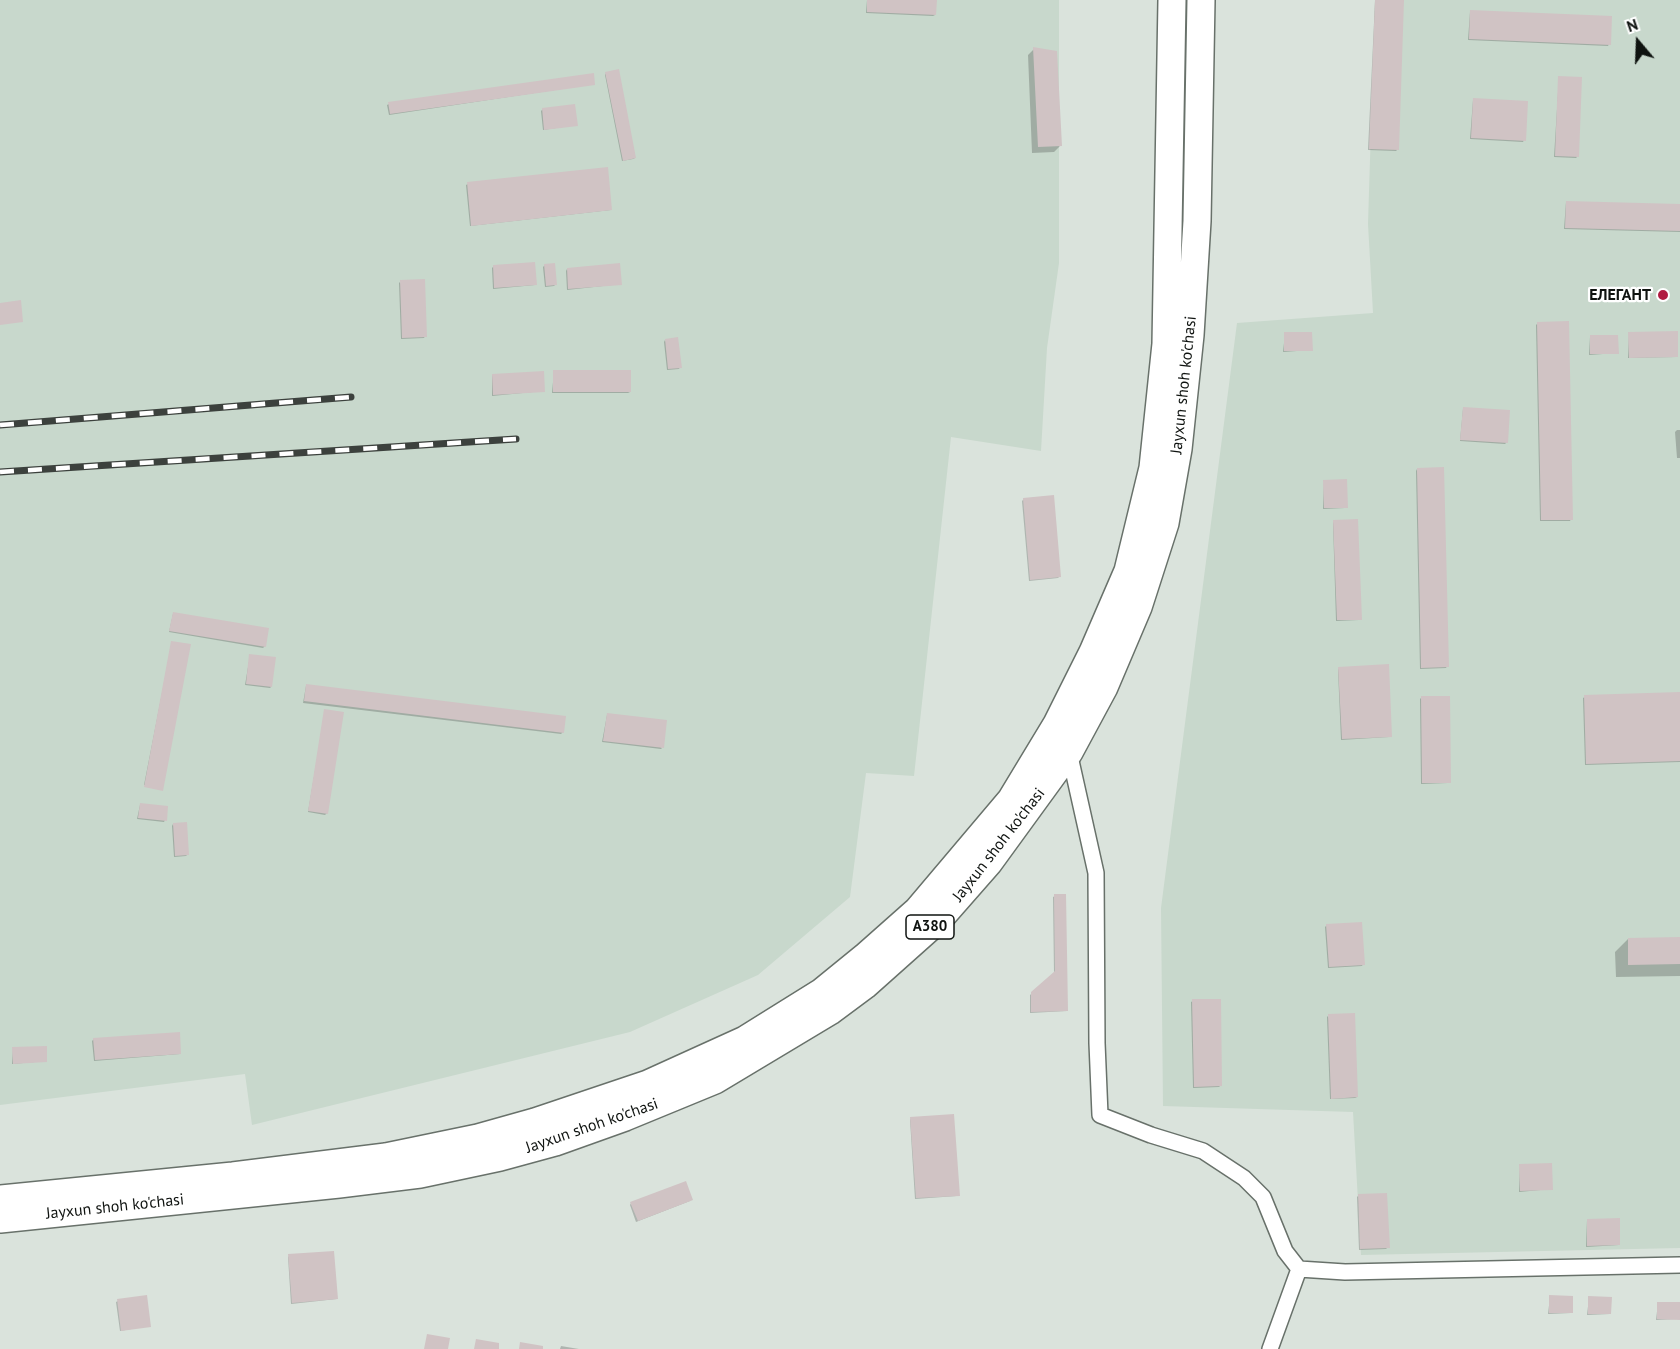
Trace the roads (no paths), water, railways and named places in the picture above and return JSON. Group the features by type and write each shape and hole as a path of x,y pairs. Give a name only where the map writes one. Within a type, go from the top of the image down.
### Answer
{"highway":[{"name":"Jayxun shoh ko'chasi","path":"0,1199 233,1176 386,1157 478,1138 535,1122 648,1084 745,1040 822,992 918,910 1011,800 1057,724 1093,652 1128,572 1153,468 1166,344 1172,0"},
{"name":"Jayxun shoh ko'chasi","path":"0,1219 420,1174 500,1157 555,1142 625,1117 715,1080 830,1011 865,985 939,919 996,854 1069,752 1104,687 1138,607 1165,523 1178,449 1190,335 1197,221 1201,0"}],"street":[{"path":"1069,752 1096,873 1097,1043 1100,1115 1151,1135 1203,1151 1245,1178 1263,1197 1285,1251 1299,1269 1345,1272 1680,1265"},
{"path":"1270,1349 1299,1269"}],"railway":[{"path":"0,425 351,397"},
{"path":"0,472 516,439"}],"place":[{"name":"ЕЛЕГАНТ","path":"1663,295"}]}
